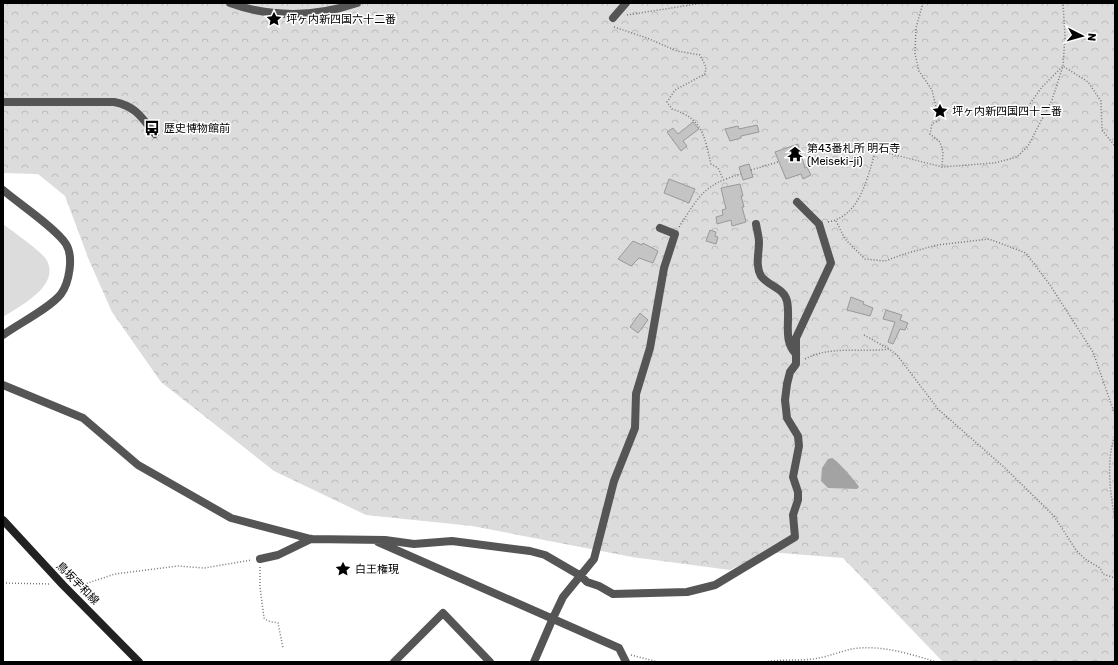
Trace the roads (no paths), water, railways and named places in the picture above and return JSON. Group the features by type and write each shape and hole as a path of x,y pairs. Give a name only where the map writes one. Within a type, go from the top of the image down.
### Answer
{"main road":[{"name":"鳥坂宇和線","path":"3,520 63,585 139,662"}],"street":[{"path":"230,3 244,8 285,15 320,13 357,3"},
{"path":"613,18 626,3"},
{"path":"3,102 114,102 126,104 137,112 155,134"},
{"path":"3,190 58,235 67,245 70,261 68,280 60,294 3,335"},
{"path":"3,385 83,418 138,465 231,518 311,539 373,540 414,544 452,541 530,551 545,555 581,576 587,582 599,586 613,594 688,592 715,585 795,537 794,515 798,500 798,492 793,477 799,446 798,436 787,418 785,400 787,384 790,372 796,364 796,338 831,263 819,224 797,202"},
{"path":"756,224 759,241 757,266 761,275 767,282 784,294 787,302 788,342 790,348 796,354"},
{"path":"534,662 563,597 594,559 612,486 635,428 636,394 650,348 664,268 675,234 660,228"},
{"path":"260,559 278,555 311,539"},
{"path":"373,540 619,648 626,662"},
{"path":"394,662 443,613 490,662"}],"place":[{"name":"坪ヶ内新四国六十二番","path":"274,19"},
{"name":"坪ヶ内新四国四十二番","path":"940,111"},
{"name":"歴史博物館前","path":"152,128"},
{"name":"第43番札所 明石寺 (Meiseki-ji)","path":"795,154"},
{"name":"白王権現","path":"343,569"}]}
